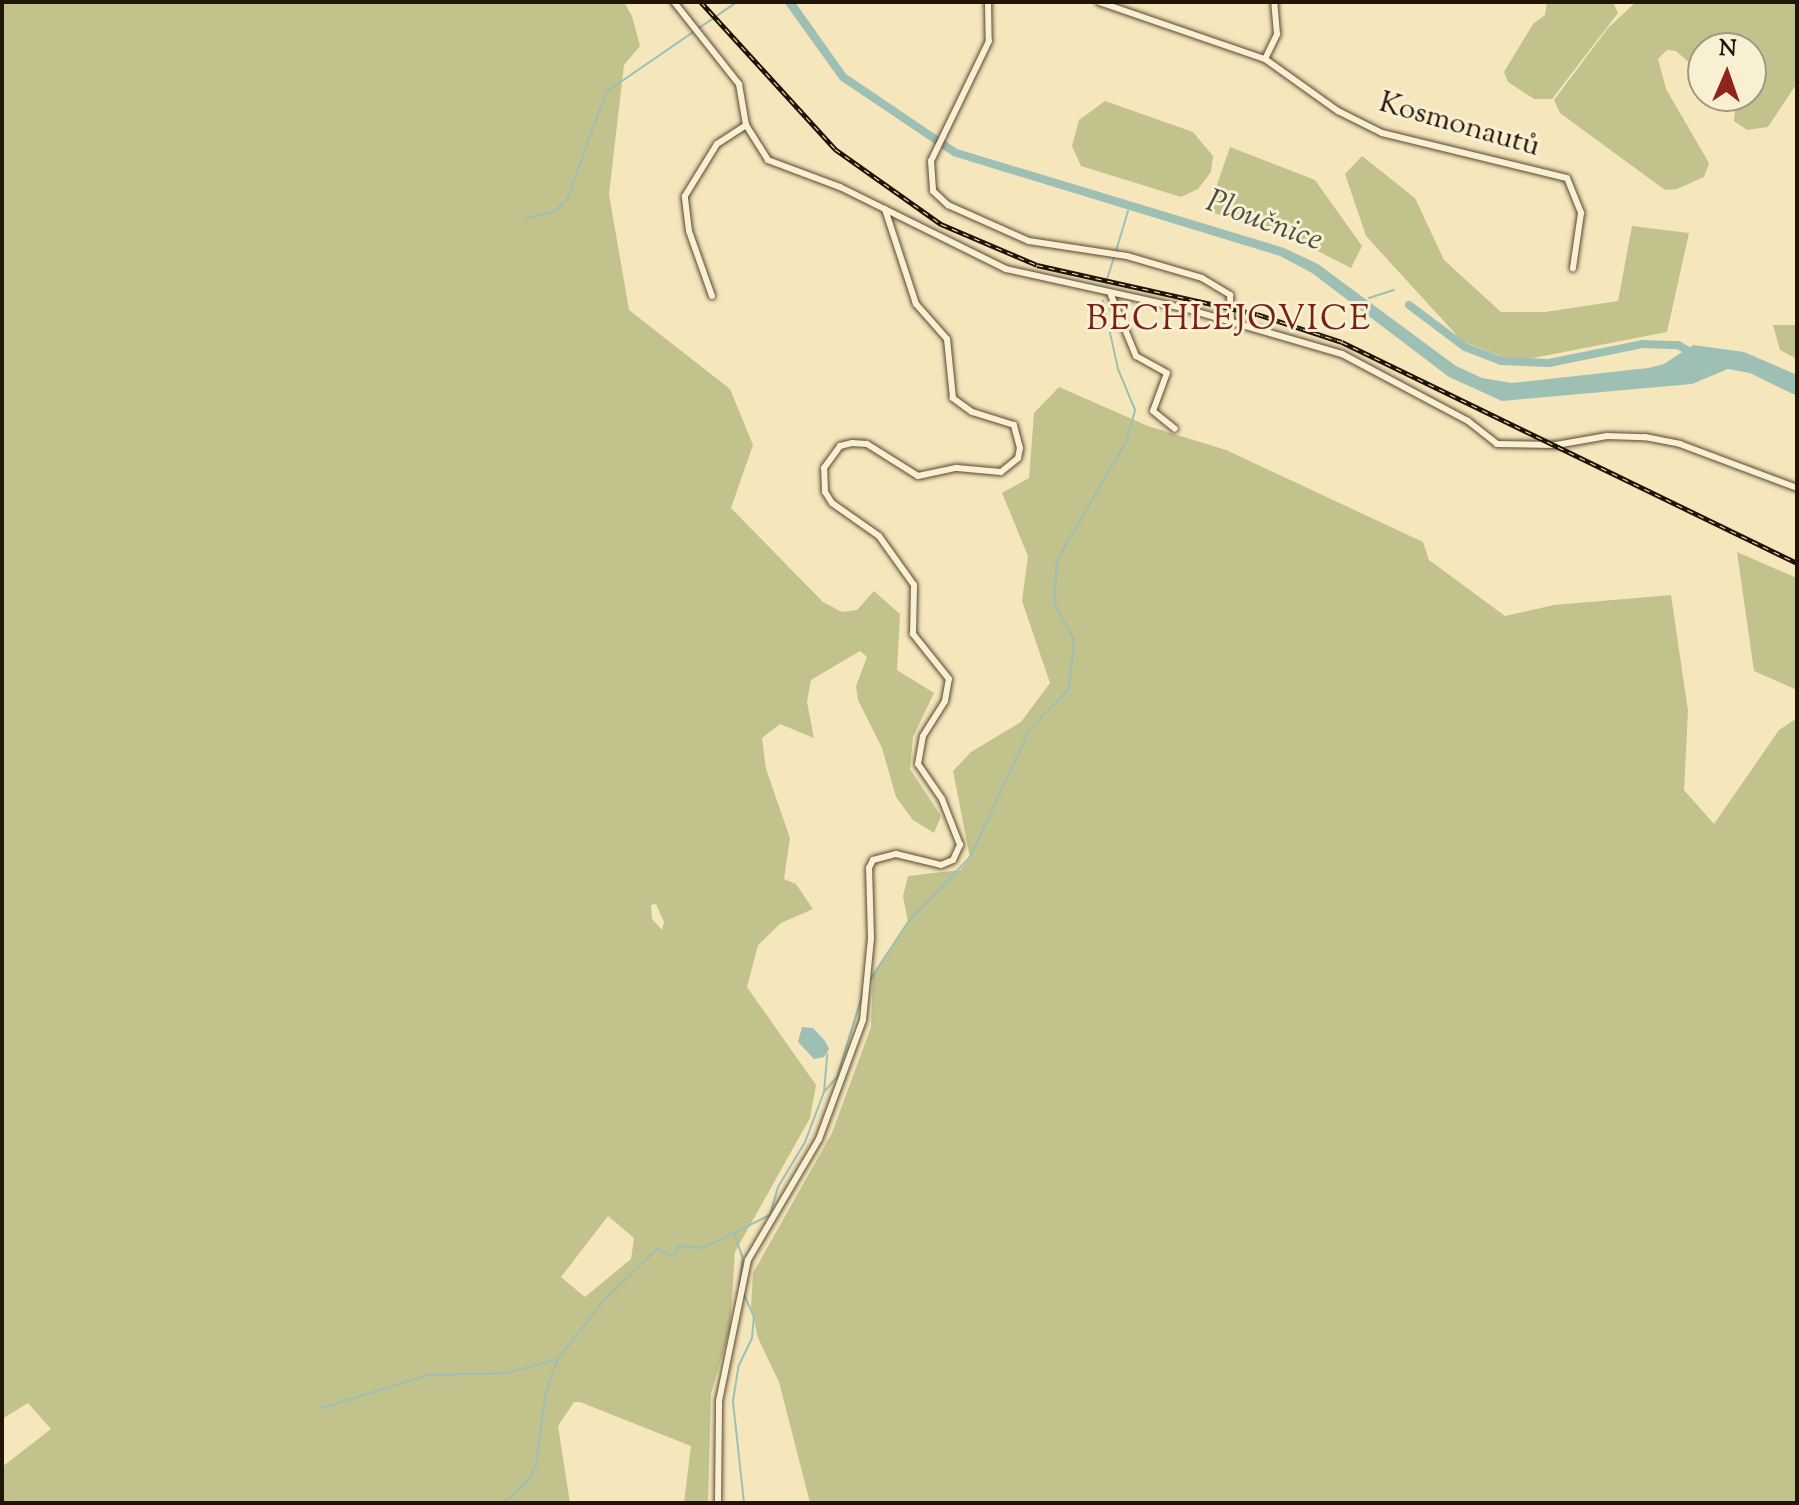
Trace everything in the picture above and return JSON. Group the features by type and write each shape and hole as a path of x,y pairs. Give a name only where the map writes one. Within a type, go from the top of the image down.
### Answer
{"street":[{"path":"674,2 739,84 746,125 757,149 780,167 885,209 1006,269 1231,321 1363,363 1468,421 1497,444 1556,445 1625,434 1680,444 1797,488"},
{"path":"988,2 989,41 931,161 929,184 948,205 1029,241 1119,254 1217,285 1233,302 1231,321"},
{"name":"Kosmonautů","path":"1099,2 1265,59 1338,111 1382,133 1567,178 1581,213 1573,268"},
{"path":"1265,59 1277,34 1274,2"},
{"path":"712,296 689,231 685,196 717,144 746,125"},
{"path":"718,1503 719,1401 748,1260 819,1139 863,1020 872,925 865,883 869,868 873,860 896,854 941,865 953,860 960,845 942,799 918,764 923,736 945,701 949,679 913,634 914,585 879,536 832,503 825,492 824,468 840,446 852,443 867,444 918,476 957,468 1001,472 1018,458 1020,448 1014,425 972,412 953,398 952,353 916,304 885,209"},
{"path":"1111,295 1136,356 1167,373 1153,411 1175,429"}],"green space":[{"path":"2,2 624,2 632,16 640,46 624,65 609,194 629,310 730,389 753,445 731,508 823,602 842,612 857,610 874,591 900,614 897,670 934,693 913,737 910,769 941,816 934,833 913,820 896,797 882,748 858,700 856,686 867,657 860,651 811,680 807,702 814,738 780,724 762,738 766,769 790,838 784,879 796,884 813,909 781,923 758,945 747,987 816,1085 810,1118 735,1252 730,1329 711,1394 708,1503 684,1503 691,1446 580,1402 574,1402 558,1426 570,1503 2,1503 2,1467 51,1429 28,1403 2,1419","holes":["656,904 664,922 662,930 652,919 651,905","608,1216 634,1238 631,1259 585,1297 561,1277"]},
{"path":"1547,2 1613,2 1618,13 1552,99 1534,99 1508,82 1504,72 1533,24 1545,15"},
{"path":"1636,2 1797,2 1797,83 1768,127 1747,130 1734,121 1735,112 1767,112 1767,32 1687,32 1687,61 1676,51 1667,50 1658,59 1666,89 1709,163 1704,177 1677,189 1665,190 1560,113 1554,100 1608,28"},
{"path":"1105,101 1193,132 1213,156 1211,172 1198,189 1181,197 1081,166 1072,146 1079,120"},
{"path":"1230,147 1315,180 1362,246 1351,268 1296,240 1208,211"},
{"path":"1362,156 1415,198 1444,260 1501,312 1545,312 1618,301 1632,226 1689,233 1667,332 1528,359 1503,357 1462,341 1366,236 1345,174"},
{"path":"1773,325 1797,325 1797,359 1780,350"},
{"path":"1059,387 1148,426 1226,450 1423,542 1429,560 1505,616 1554,605 1671,595 1688,711 1684,790 1714,824 1779,730 1797,718 1797,1503 810,1503 779,1382 758,1338 751,1307 753,1273 832,1133 871,1027 873,973 908,922 903,896 908,876 960,870 970,858 953,771 971,752 1021,722 1050,683 1022,601 1028,556 1002,493 1029,478 1034,413"},
{"path":"1737,552 1797,578 1797,690 1754,671"}],"water":[{"path":"784,2 795,2 846,74 957,149 1284,248 1318,264 1456,366 1482,378 1512,383 1648,368 1664,364 1693,345 1744,352 1797,375 1797,396 1750,373 1728,369 1692,384 1502,401 1449,377 1312,273 1280,256 953,156 840,80"},
{"path":"802,1027 813,1028 825,1041 829,1049 824,1057 814,1059 798,1042"}],"waterway":[{"path":"525,219 555,211 567,200 606,92 737,2"},
{"path":"1116,251 1128,211"},
{"path":"1107,279 1114,257"},
{"path":"1369,298 1394,290"},
{"path":"870,980 908,922 970,857 1030,729 1069,689 1074,640 1054,603 1057,560 1126,442 1135,410 1118,369 1103,301"},
{"path":"1409,305 1465,347 1501,361 1549,363 1642,344 1678,345 1692,353"},
{"path":"739,1286 743,1259 734,1233 770,1215 778,1187 805,1142 824,1092 837,1077 863,993"},
{"path":"824,1092 827,1054"},
{"path":"504,1503 529,1480 536,1464 546,1392 558,1359 603,1301 657,1249 673,1256 679,1246 701,1248 734,1233"},
{"path":"744,1295 754,1317 752,1338 739,1365 733,1401 744,1503"},
{"path":"322,1408 428,1375 507,1373 558,1359"}],"railway":[{"path":"701,2 835,149 941,224 1037,265 1257,314 1342,342 1797,563"}],"district":[{"name":"BECHLEJOVICE","path":"1229,321"}],"water label":[{"name":"Ploučnice","path":"1264,222"}]}
